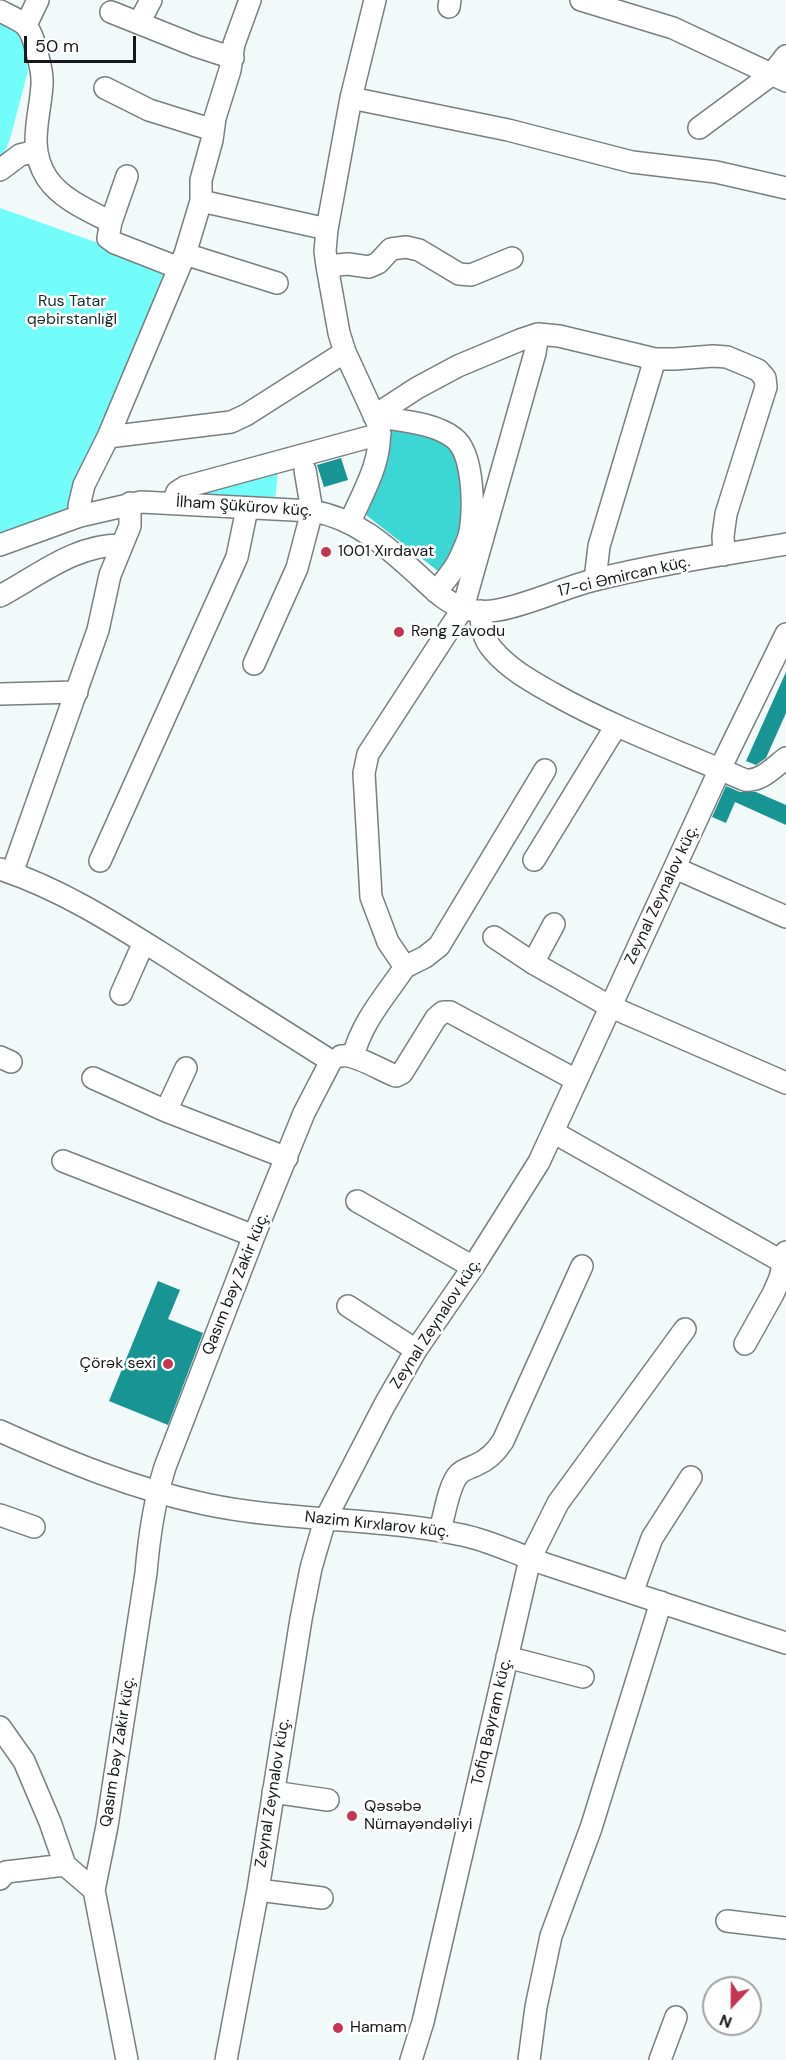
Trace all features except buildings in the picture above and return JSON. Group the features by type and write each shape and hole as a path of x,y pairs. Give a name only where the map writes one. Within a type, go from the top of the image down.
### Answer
{"street":[{"path":"26,25 38,0"},
{"path":"139,23 151,0"},
{"path":"80,516 79,506 84,485 108,437 182,261 201,201 201,180 212,140 217,109 230,70 234,44 250,0"},
{"path":"350,522 375,463 380,445 377,425 339,333 325,251 351,98 375,0"},
{"path":"581,0 673,28 778,78"},
{"path":"0,11 26,25 35,43 42,70 35,138 36,151 47,178 57,190 82,207 111,222"},
{"path":"111,12 196,46 233,58"},
{"path":"699,128 778,78 786,56"},
{"path":"105,88 149,110 213,130"},
{"path":"351,98 508,130 632,162 716,172 786,188"},
{"path":"0,170 20,155 36,151"},
{"path":"127,176 111,222 108,238 115,243 278,283"},
{"path":"201,201 327,229"},
{"path":"327,266 348,264 369,267 378,263 391,249 406,247 419,250 459,274 471,274 512,258"},
{"path":"377,425 417,388 458,366 538,334 559,336 655,358 727,357 758,370 765,378 766,387 726,514 723,536 724,555"},
{"path":"405,967 388,942 371,897 364,773 368,754 472,610 538,334"},
{"path":"108,437 231,422 246,415 345,352"},
{"path":"595,580 599,546 655,358"},
{"path":"173,502 177,492 185,487 377,425 430,427 454,438 463,447 472,495 469,535 459,560 436,592"},
{"path":"254,664 297,568 312,512 305,470"},
{"name":"İlham Şükürov küç.","path":"0,544 80,516 130,503 156,501 312,512 350,522 379,542 436,592 472,610"},
{"path":"130,503 130,526 110,576 98,630 77,692 6,871 50,888 80,904 331,1061 345,1055 396,1076 402,1073 436,1018 443,1012 450,1012 576,1080"},
{"path":"100,861 237,557 247,509"},
{"name":"17-ci Əmircan küç.","path":"472,610 510,607 595,580 786,544"},
{"path":"0,596 51,566 89,548 122,545"},
{"path":"472,610 491,649 507,664 586,712 745,780 758,779 786,758"},
{"name":"Zeynal Zeynalov küç.","path":"226,2060 258,1890 301,1619 311,1568 325,1520 416,1350 518,1197 553,1132 609,1006 786,634"},
{"path":"0,694 77,692"},
{"path":"534,860 616,726"},
{"path":"353,1057 363,1028 405,967 425,957 439,946 546,770"},
{"path":"675,868 786,917"},
{"path":"533,963 554,924"},
{"path":"494,937 533,963 609,1006 786,1083"},
{"path":"121,994 144,942"},
{"name":"Qasım bəy Zakir küç.","path":"94,1890 107,1826 157,1492 168,1457 254,1236 304,1113 331,1061"},
{"path":"166,1112 186,1068"},
{"path":"93,1078 166,1112 287,1158"},
{"path":"553,1132 784,1257 780,1278 773,1294 745,1344"},
{"path":"63,1161 254,1236"},
{"path":"357,1201 473,1267"},
{"path":"440,1531 453,1482 463,1471 483,1463 497,1452 503,1441 582,1266"},
{"path":"348,1306 416,1350"},
{"name":"Tofiq Bayram küç.","path":"411,2060 423,2022 530,1559 558,1503 685,1329"},
{"name":"Nazim Kırxlarov küç.","path":"0,1431 88,1468 157,1492 206,1504 465,1535 530,1559 786,1642"},
{"path":"632,1593 652,1538 691,1477"},
{"path":"0,1515 34,1527"},
{"path":"528,2060 551,1936 591,1828 661,1602"},
{"path":"507,1657 583,1677"},
{"path":"0,1727 24,1761 50,1822 65,1865 94,1890 127,2060"},
{"path":"273,1792 328,1800"},
{"path":"0,1879 6,1872 65,1865"},
{"path":"258,1890 321,1898"},
{"path":"727,1921 786,1929"},
{"path":"660,2060 676,2017"}],"green space":[{"path":"0,22 9,26 24,39 28,71 10,139 0,163"},
{"name":"Rus Tatar qəbirstanlığl","path":"0,208 168,268 63,523 0,538"},
{"path":"278,471 275,501 189,497"}],"shaded area":[{"path":"387,427 448,441 460,460 465,498 460,542 451,563 438,571 366,515 380,482"}],"place":[{"name":"1001 Xırdavat","path":"326,552"},
{"name":"Rəng Zavodu","path":"399,632"},
{"name":"Çörək sexi","path":"168,1364"},
{"name":"Qəsəbə Nümayəndəliyi","path":"352,1816"},
{"name":"Hamam","path":"338,2028"}]}
